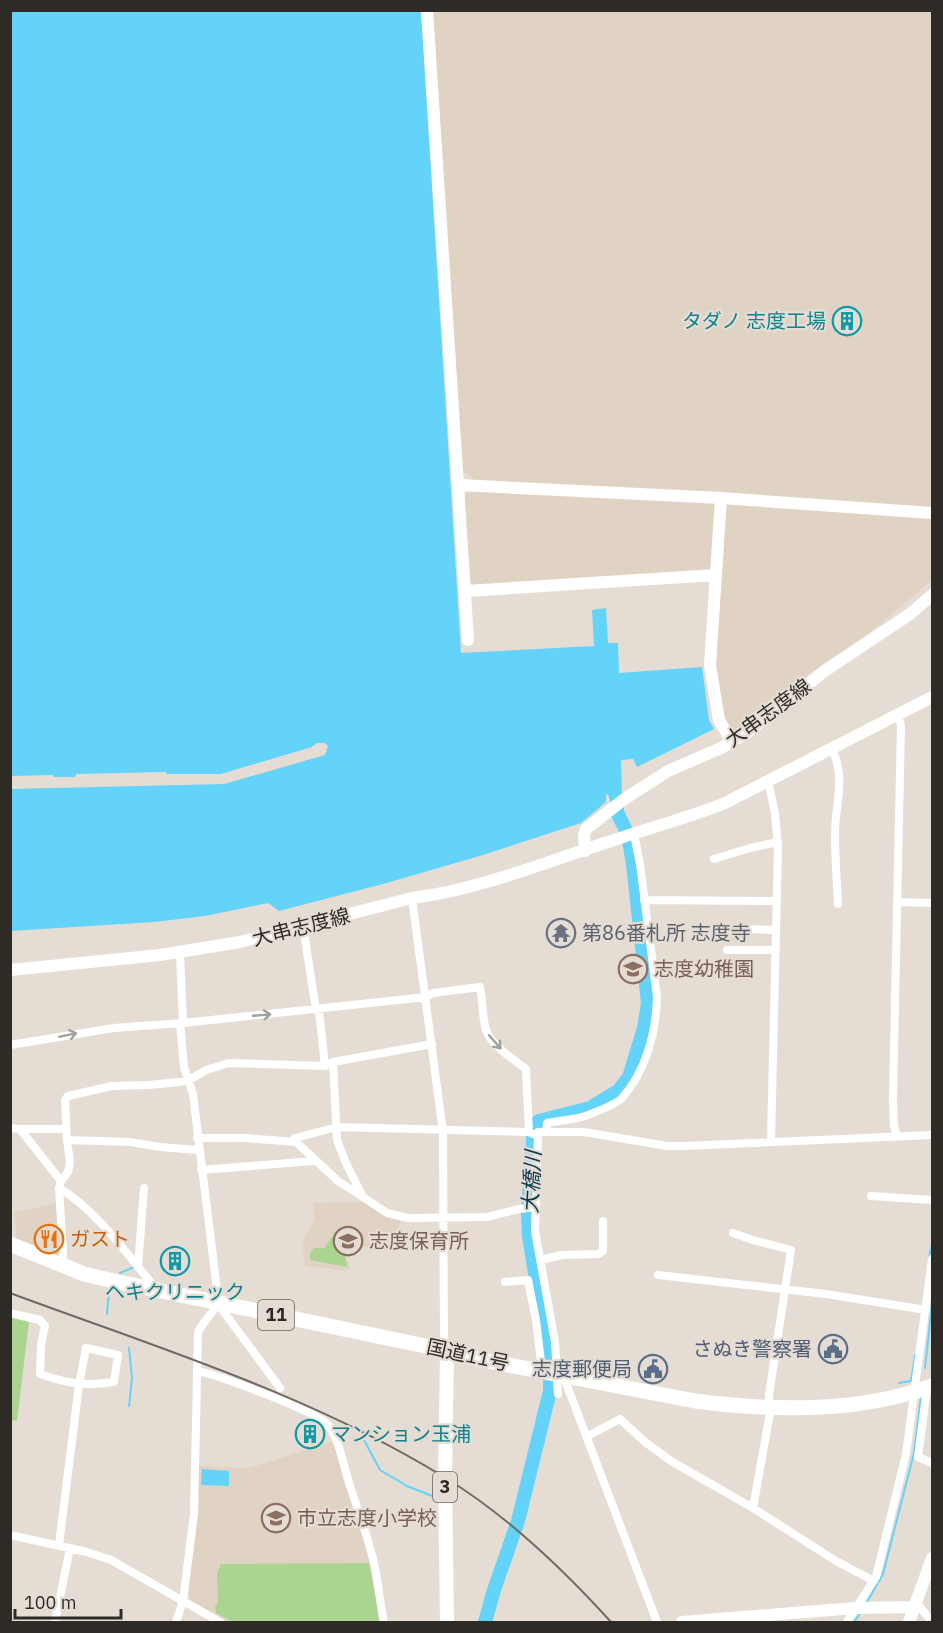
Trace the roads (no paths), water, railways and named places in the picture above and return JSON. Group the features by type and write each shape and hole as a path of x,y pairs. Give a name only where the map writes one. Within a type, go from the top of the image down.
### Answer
{"highway":[{"name":"国道11号","path":"10,1244 84,1274 155,1291 695,1401 771,1408 800,1408 854,1404 925,1389"}],"main road":[{"path":"427,10 468,640"},
{"path":"459,485 721,498 933,513"},
{"path":"721,498 710,665 719,720 732,742"},
{"path":"466,591 716,575"},
{"name":"大串志度線","path":"585,851 586,829 623,800 668,771 732,742 748,732 826,670 910,614 933,595"},
{"name":"大串志度線","path":"10,970 69,966 240,942 524,871 700,813 933,697"},
{"name":"3","path":"447,1352 445,1490 447,1623"},
{"path":"909,1623 933,1558"},
{"path":"682,1623 915,1604"}],"street":[{"path":"897,714 901,725 893,1098 897,1136"},
{"path":"831,748 838,761 840,775 835,832 838,904"},
{"path":"768,781 778,842 771,1141"},
{"path":"537,1133 547,1123 587,1116 620,1099 642,1068 656,1018 657,997 644,900 630,835"},
{"path":"714,859 778,842"},
{"path":"412,898 442,1129 444,1341 447,1352"},
{"path":"644,900 777,901"},
{"path":"898,902 933,903"},
{"path":"303,926 329,1064 337,1140 363,1197"},
{"path":"718,928 776,930"},
{"path":"727,950 776,951"},
{"path":"180,952 184,1067 192,1094 218,1304 280,1388"},
{"path":"10,1045 114,1028 317,1010 426,997 433,993 480,987 486,1030 495,1045 526,1069 537,1133 535,1232 555,1342 553,1372 586,1437 657,1623"},
{"path":"62,1265 60,1185 68,1172 70,1162 65,1100 68,1096 112,1086 149,1085 189,1080 206,1070 229,1063 329,1064 432,1044"},
{"path":"296,1142 295,1138 336,1127 537,1133 584,1132 667,1146 933,1135"},
{"path":"15,1129 66,1129"},
{"path":"15,1129 60,1185 116,1239 153,1285 155,1291"},
{"path":"197,1138 245,1138 296,1142 338,1181 387,1213 408,1218 487,1217 535,1207"},
{"path":"67,1140 130,1142 198,1150"},
{"path":"201,1170 314,1161"},
{"path":"138,1268 144,1188"},
{"path":"871,1196 933,1200"},
{"path":"540,1260 598,1254 603,1251 603,1221"},
{"path":"733,1233 791,1250 769,1395 771,1408 753,1508"},
{"path":"933,1259 926,1310 925,1389 918,1457 933,1463"},
{"path":"658,1275 784,1289 926,1310"},
{"path":"506,1282 528,1280 536,1320 558,1394"},
{"path":"176,1623 183,1601 194,1514 198,1333 204,1320 211,1315 218,1304"},
{"path":"10,1313 40,1320 45,1326 41,1345 40,1374 65,1383 79,1385 114,1382 118,1354 86,1348 79,1385 58,1545"},
{"path":"197,1371 243,1386 327,1423 336,1442 366,1534 375,1569 384,1623"},
{"path":"847,1623 874,1581 925,1389"},
{"path":"586,1437 620,1419 645,1442 671,1461 753,1508 836,1561 874,1581"},
{"path":"10,1535 58,1545 111,1560 219,1623"},
{"path":"55,1623 70,1548"},
{"path":"915,1604 932,1623"}],"water":[{"path":"11,11 421,11 461,653 594,646 592,610 606,608 608,643 618,643 619,673 702,667 709,720 714,729 637,767 633,759 621,760 622,796 611,804 608,794 606,795 606,802 581,823 383,884 279,911 268,903 205,916 154,922 11,931"},
{"path":"202,1469 229,1471 229,1486 201,1485"}],"waterway":[{"name":"大橋川","path":"485,1622 518,1521 550,1391 550,1366 529,1236 528,1214 534,1125 539,1121 590,1108 618,1091 629,1077 644,1028 648,1003 633,864 628,835 617,812 617,799"},
{"path":"929,1257 932,1245"},
{"path":"120,1273 134,1267"},
{"path":"107,1314 109,1290"},
{"path":"925,1368 932,1304"},
{"path":"129,1348 132,1378 129,1406"},
{"path":"899,1383 911,1381 915,1355"},
{"path":"867,1602 883,1574 914,1453 921,1397"},
{"path":"364,1440 380,1470 407,1486 440,1499"},
{"path":"854,1622 861,1612"}],"railway":[{"path":"10,1293 232,1374 340,1421 393,1448 467,1492 511,1525 573,1582 611,1622"}],"place":[{"name":"タダノ 志度工場","path":"847,321"},
{"name":"第86番札所 志度寺","path":"561,933"},
{"name":"志度幼稚園","path":"633,969"},
{"name":"ガスト","path":"49,1239"},
{"name":"志度保育所","path":"348,1241"},
{"name":"ヘキクリニック","path":"175,1261"},
{"name":"さぬき警察署","path":"833,1349"},
{"name":"志度郵便局","path":"653,1369"},
{"name":"マンション玉浦","path":"310,1434"},
{"name":"市立志度小学校","path":"276,1518"}]}
